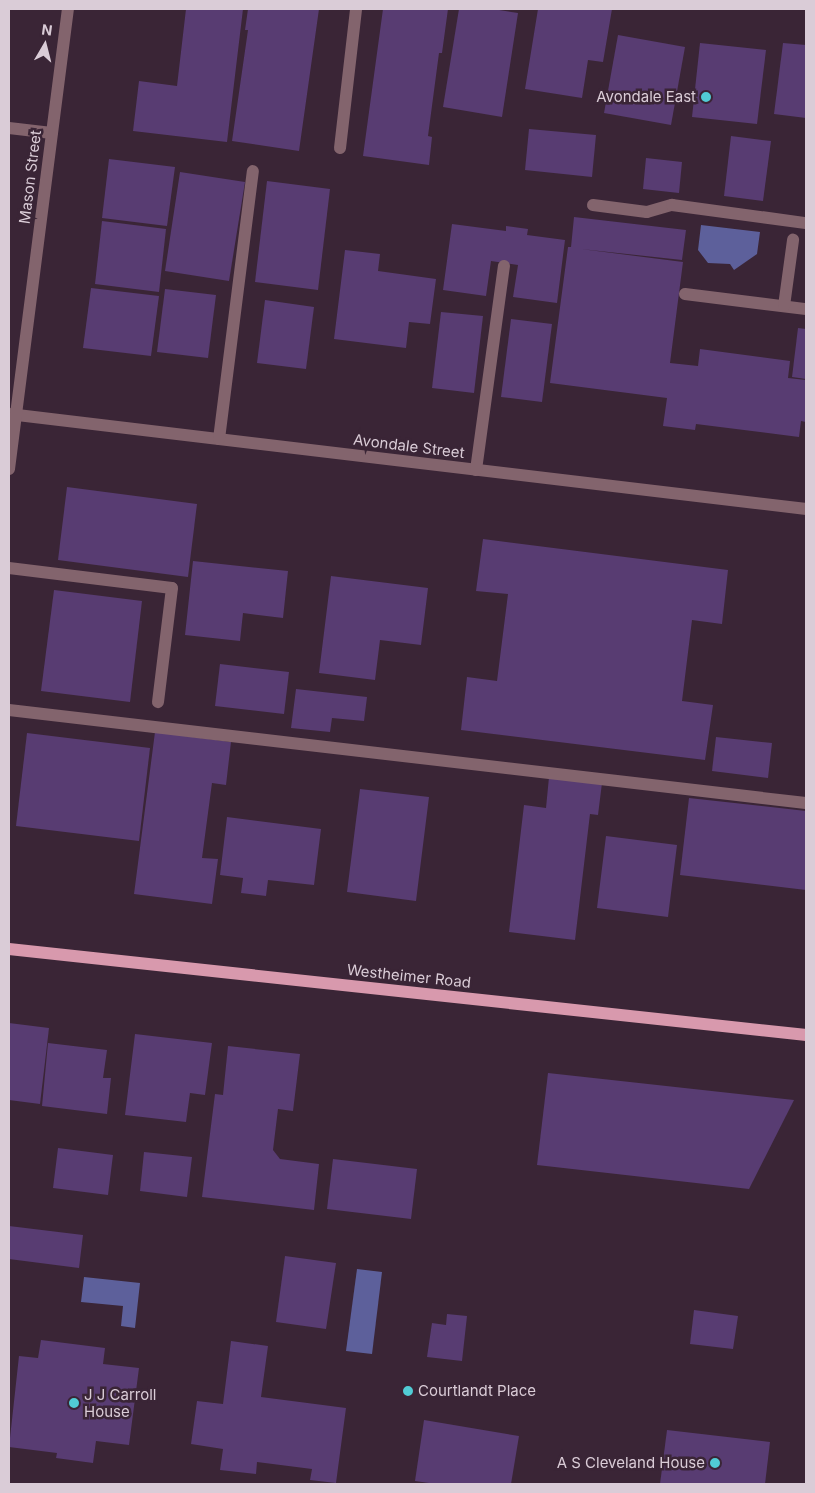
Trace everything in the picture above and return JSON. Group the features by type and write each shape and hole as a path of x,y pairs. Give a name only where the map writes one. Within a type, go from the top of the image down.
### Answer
{"main road":[{"name":"Westheimer Road","path":"9,949 806,1035"}],"street":[{"name":"Mason Street","path":"9,469 12,414 68,9"},
{"path":"340,148 356,9"},
{"path":"9,128 52,134"},
{"path":"219,439 253,171"},
{"path":"593,205 647,212 672,205 806,223"},
{"path":"784,306 793,240"},
{"path":"476,470 504,266"},
{"path":"685,294 806,309"},
{"name":"Avondale Street","path":"12,414 806,510"},
{"path":"9,568 172,588 158,702"},
{"path":"9,710 806,802"}],"water":[{"path":"701,225 760,232 757,254 734,270 730,264 708,263 698,250"},
{"path":"357,1269 382,1272 372,1354 346,1351"},
{"path":"84,1277 140,1283 135,1328 121,1326 123,1306 81,1302"}],"building":[{"path":"186,9 243,9 227,142 133,131 139,81 177,86"},
{"path":"248,9 319,9 299,151 232,141 248,30 245,30"},
{"path":"383,9 448,9 442,53 439,53 428,136 432,137 429,165 363,156"},
{"path":"459,9 493,9 518,13 502,117 443,107"},
{"path":"538,9 612,9 603,62 588,60 582,98 525,89"},
{"path":"618,35 685,47 671,125 604,113"},
{"path":"700,43 766,50 757,124 692,117"},
{"path":"783,43 806,45 806,118 774,114"},
{"path":"529,129 596,135 592,177 525,170"},
{"path":"731,136 771,141 763,201 724,196"},
{"path":"646,158 682,162 679,193 643,189"},
{"path":"109,159 175,167 167,226 102,218"},
{"path":"180,172 245,182 229,281 165,271"},
{"path":"267,181 330,189 318,290 255,282"},
{"path":"574,217 686,230 682,260 581,249 683,262 670,363 698,366 700,349 790,361 788,378 806,380 806,422 801,421 799,437 696,424 695,430 663,426 667,398 550,383 568,247 571,247"},
{"path":"102,221 166,229 159,292 95,284"},
{"path":"452,224 506,231 506,226 528,229 527,235 565,240 557,303 513,297 518,265 491,261 486,296 443,290"},
{"path":"345,250 380,254 378,271 436,279 430,324 409,322 406,348 334,339"},
{"path":"91,288 159,296 151,356 83,348"},
{"path":"165,289 216,295 208,358 157,352"},
{"path":"265,300 314,307 306,369 257,363"},
{"path":"441,312 483,316 474,393 432,388"},
{"path":"511,319 552,324 542,402 501,397"},
{"path":"798,328 806,329 806,379 792,377"},
{"path":"67,487 197,504 188,577 58,560"},
{"path":"483,539 728,570 722,624 692,620 682,701 713,705 705,760 461,730 467,677 497,681 508,594 476,591"},
{"path":"193,561 288,571 283,618 243,613 240,641 185,635"},
{"path":"331,576 428,588 421,645 380,640 375,680 319,673"},
{"path":"54,590 142,601 130,702 41,691"},
{"path":"220,664 289,672 284,714 215,706"},
{"path":"296,689 367,697 364,721 332,718 330,732 291,728"},
{"path":"155,732 231,742 226,785 212,783 202,858 218,859 212,904 134,894"},
{"path":"27,733 150,748 139,841 16,826"},
{"path":"716,737 772,743 768,778 712,771"},
{"path":"549,777 602,783 598,815 590,814 575,940 509,932 524,805 546,808"},
{"path":"360,789 429,797 416,901 347,892"},
{"path":"689,798 806,811 806,890 680,875"},
{"path":"227,817 321,829 314,885 268,880 266,896 241,893 243,878 220,875"},
{"path":"606,836 677,845 668,917 597,908"},
{"path":"9,1023 49,1028 40,1104 9,1100"},
{"path":"135,1034 212,1043 205,1095 190,1093 186,1122 125,1115"},
{"path":"48,1043 107,1050 103,1078 111,1078 107,1114 42,1106"},
{"path":"228,1046 300,1054 293,1111 278,1109 273,1150 280,1159 319,1164 314,1210 202,1197 215,1094 223,1095"},
{"path":"548,1073 794,1100 749,1189 537,1165"},
{"path":"58,1148 113,1155 108,1195 53,1188"},
{"path":"144,1152 192,1157 187,1197 140,1191"},
{"path":"333,1159 417,1169 411,1219 327,1209"},
{"path":"9,1226 83,1235 79,1268 9,1259"},
{"path":"285,1256 336,1263 326,1329 276,1322"},
{"path":"694,1310 738,1316 733,1349 690,1344"},
{"path":"447,1314 467,1316 462,1361 427,1357 432,1323 446,1325"},
{"name":"J J Carroll House","path":"41,1340 105,1348 103,1364 139,1368 129,1445 96,1441 93,1463 56,1458 57,1453 9,1447 19,1356 38,1358"},
{"path":"231,1341 268,1346 261,1397 346,1408 336,1483 310,1480 312,1469 257,1462 256,1474 220,1470 223,1449 191,1444 197,1401 223,1404"},
{"path":"424,1420 519,1436 511,1484 436,1484 415,1481"},
{"name":"A S Cleveland House","path":"667,1430 770,1442 765,1484 660,1484"}],"place":[{"name":"Avondale East","path":"706,97"},
{"name":"Courtlandt Place","path":"408,1391"},
{"name":"J J Carroll House","path":"74,1403"},
{"name":"A S Cleveland House","path":"715,1463"}]}
